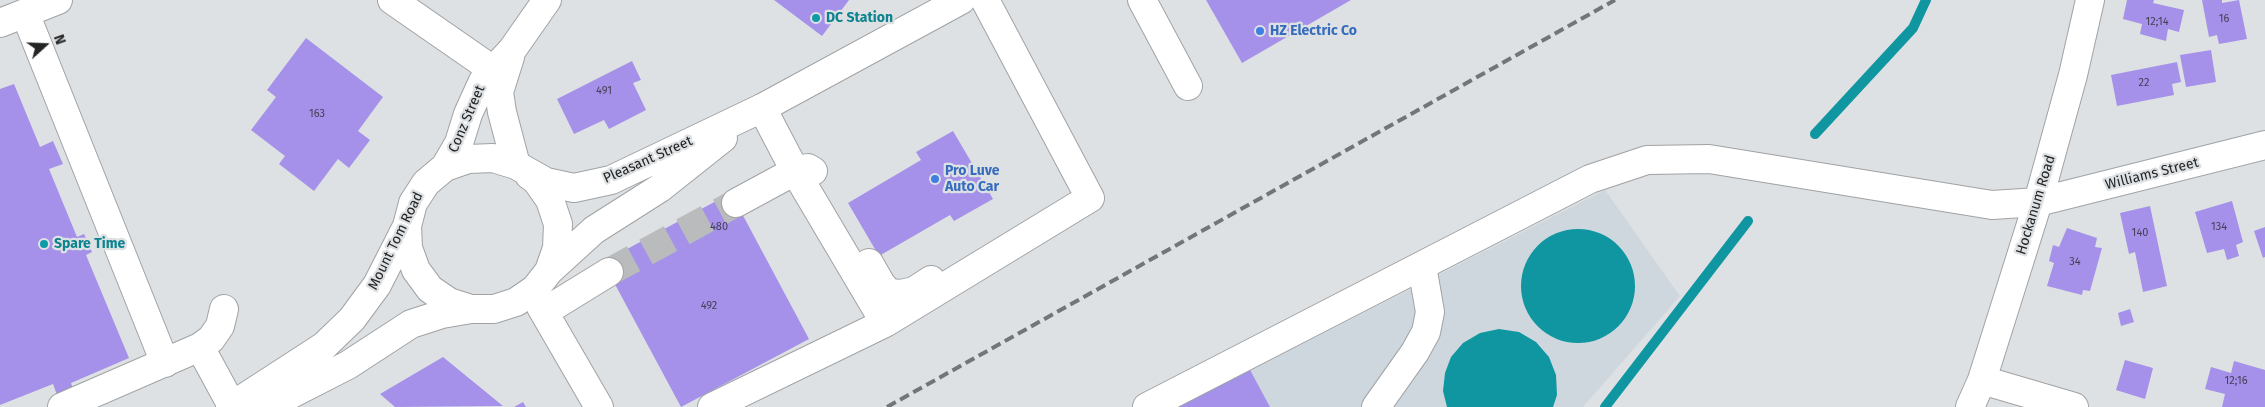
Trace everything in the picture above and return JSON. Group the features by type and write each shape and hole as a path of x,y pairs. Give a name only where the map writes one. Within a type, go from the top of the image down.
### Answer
{"main road":[{"path":"0,23 58,0"},
{"path":"392,0 493,70"},
{"path":"712,407 885,323 1090,198 985,0"},
{"path":"736,202 795,171 808,168 818,174 881,284 889,293 901,294 914,290 1088,185 1092,169 1087,156 1002,0"},
{"path":"1142,0 1188,86"},
{"name":"Hockanum Road","path":"1970,407 1982,380 2038,202 2073,75 2090,0"},
{"name":"Conz Street","path":"445,167 459,143 468,114 483,81 512,50 543,2"},
{"name":"Pleasant Street","path":"445,167 468,159 492,158 521,169 546,182 574,188 611,180 762,108 952,2"},
{"path":"25,13 165,363"},
{"name":"Conz Street","path":"512,50 499,92 502,112 521,169"},
{"path":"762,108 795,171 885,323"},
{"name":"Pleasant Street","path":"536,294 594,230 660,188 762,108"},
{"name":"Williams Street","path":"1147,407 1590,179 1647,160 1709,159 1992,205 2038,202 2265,145"},
{"name":"Mount Tom Road","path":"231,406 324,346 352,319 377,285 407,226 413,203 426,183 445,167"},
{"path":"521,169 536,180 550,200 558,224 557,248 536,294"},
{"path":"407,226 408,248 416,270 430,289 449,302 471,309"},
{"path":"1376,407 1415,352 1426,332 1430,312 1422,266"},
{"path":"266,407 348,365 411,324 442,314 471,309 494,309 609,272"},
{"path":"536,294 598,407"},
{"path":"62,407 200,347 211,339 220,326 224,308"},
{"path":"200,347 231,406"},
{"path":"1982,380 2074,407"}],"shaded area":[{"path":"1605,190 1680,296 1583,407 1179,407"}],"water":[{"path":"1578,229 1600,233 1618,246 1631,264 1635,286 1631,308 1618,326 1600,339 1578,343 1556,339 1538,326 1525,308 1521,286 1525,264 1538,246 1556,233"},
{"path":"1499,329 1519,332 1536,342 1549,357 1556,375 1557,395 1553,407 1447,407 1443,391 1445,373 1451,357 1463,343 1480,333"}],"building":[{"name":"DC Station","path":"774,0 849,0 822,36"},
{"name":"HZ Electric Co","path":"1206,0 1351,0 1242,63"},
{"path":"2127,0 2154,0 2153,3 2184,10 2179,32 2168,29 2166,41 2140,34 2142,24 2123,19"},
{"path":"2202,0 2222,0 2222,3 2239,0 2247,39 2219,44 2217,35 2209,37"},
{"path":"306,38 383,97 358,131 370,140 349,168 338,159 314,191 279,164 285,156 251,130 276,97 267,90"},
{"path":"2211,50 2216,82 2186,87 2180,55"},
{"path":"632,61 641,80 633,83 646,110 609,129 604,120 574,134 557,99"},
{"path":"2177,62 2181,82 2172,84 2174,95 2117,106 2111,75"},
{"name":"Spare Time","path":"14,84 40,147 53,141 63,164 49,169 77,237 84,234 92,252 86,255 129,358 71,383 73,389 57,395 53,384 0,405 0,89"},
{"name":"Pro Luve Auto Car","path":"953,131 993,199 954,221 950,215 879,256 848,203 921,160 916,152"},
{"path":"731,193 809,339 681,407 603,262"},
{"path":"2232,201 2243,242 2236,245 2239,256 2227,260 2224,249 2207,253 2195,212"},
{"path":"2150,206 2167,286 2143,292 2135,252 2129,254 2120,213"},
{"path":"2265,227 2265,257 2263,258 2254,231"},
{"path":"2067,228 2097,238 2095,247 2102,248 2090,291 2083,290 2082,295 2047,286 2054,263 2049,261 2053,245 2059,247"},
{"path":"2130,309 2134,322 2121,326 2118,313"},
{"path":"443,357 503,406 395,407 380,394"},
{"path":"2125,360 2153,368 2145,399 2116,390"},
{"path":"2234,361 2265,370 2265,407 2222,407 2225,394 2205,389 2211,367 2231,373"},
{"path":"1249,368 1270,407 1177,407"},
{"path":"523,402 526,407 514,407"}],"waterway":[{"path":"1815,134 1913,28 1926,0"},
{"path":"1605,407 1748,221"}],"tunnel":[{"path":"609,272 736,203"}],"railway":[{"path":"887,407 1615,0"}],"place":[{"name":"DC Station","path":"816,18"},
{"name":"HZ Electric Co","path":"1260,31"},
{"name":"Pro Luve Auto Car","path":"935,179"},
{"name":"Spare Time","path":"44,244"}]}
